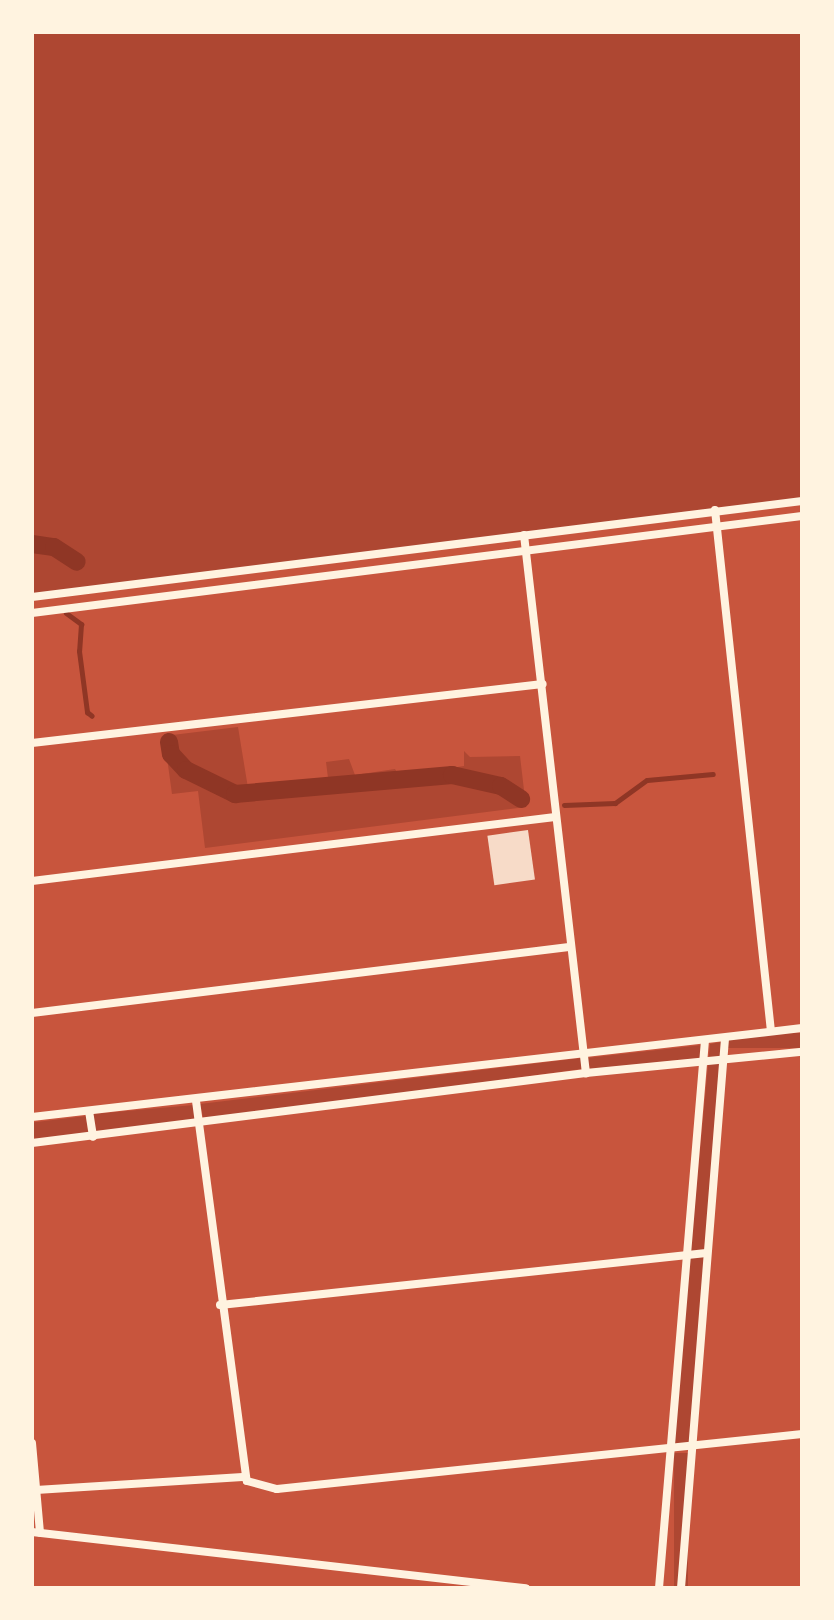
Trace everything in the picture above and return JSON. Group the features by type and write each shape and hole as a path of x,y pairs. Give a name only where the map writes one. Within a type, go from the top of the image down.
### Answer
{"street":[{"path":"32,597 802,501"},
{"path":"715,510 771,1031"},
{"path":"32,613 802,516"},
{"path":"524,535 543,684 569,947 586,1073"},
{"path":"32,743 543,684"},
{"path":"32,881 555,817"},
{"path":"32,1013 569,947"},
{"path":"32,1117 196,1101 802,1028"},
{"path":"681,1588 725,1039"},
{"path":"659,1588 705,1040"},
{"path":"32,1143 200,1126 586,1073 802,1052"},
{"path":"196,1101 243,1477"},
{"path":"89,1111 93,1137"},
{"path":"220,1305 706,1253"},
{"path":"36,1490 243,1477 277,1489 692,1449 802,1434"},
{"path":"32,1443 36,1532 526,1588"}],"shaded area":[{"path":"32,32 802,32 802,501 32,599"},
{"path":"238,727 248,788 328,778 326,762 349,759 355,775 395,769 399,776 464,766 464,751 470,757 520,756 526,807 205,848 198,791 172,794 164,736"},
{"path":"728,1033 802,1033 802,1048 728,1048"},
{"path":"721,1042 689,1445 672,1447 710,1044"},
{"path":"702,1045 700,1058 590,1069 587,1058"},
{"path":"581,1058 581,1069 204,1121 200,1104"},
{"path":"194,1105 194,1122 96,1134 93,1114"},
{"path":"86,1116 88,1133 34,1139 32,1123"},
{"path":"674,1453 688,1453 688,1588 674,1588"}],"building":[{"path":"528,830 535,880 494,885 487,836"}],"waterway":[{"path":"32,544 54,547 77,562"},
{"path":"66,613 81,624 79,651 87,712 92,716"},
{"path":"169,742 171,754 186,770 235,794 452,775 501,786 521,799"},
{"path":"564,805 615,803 647,780 713,774"}]}
